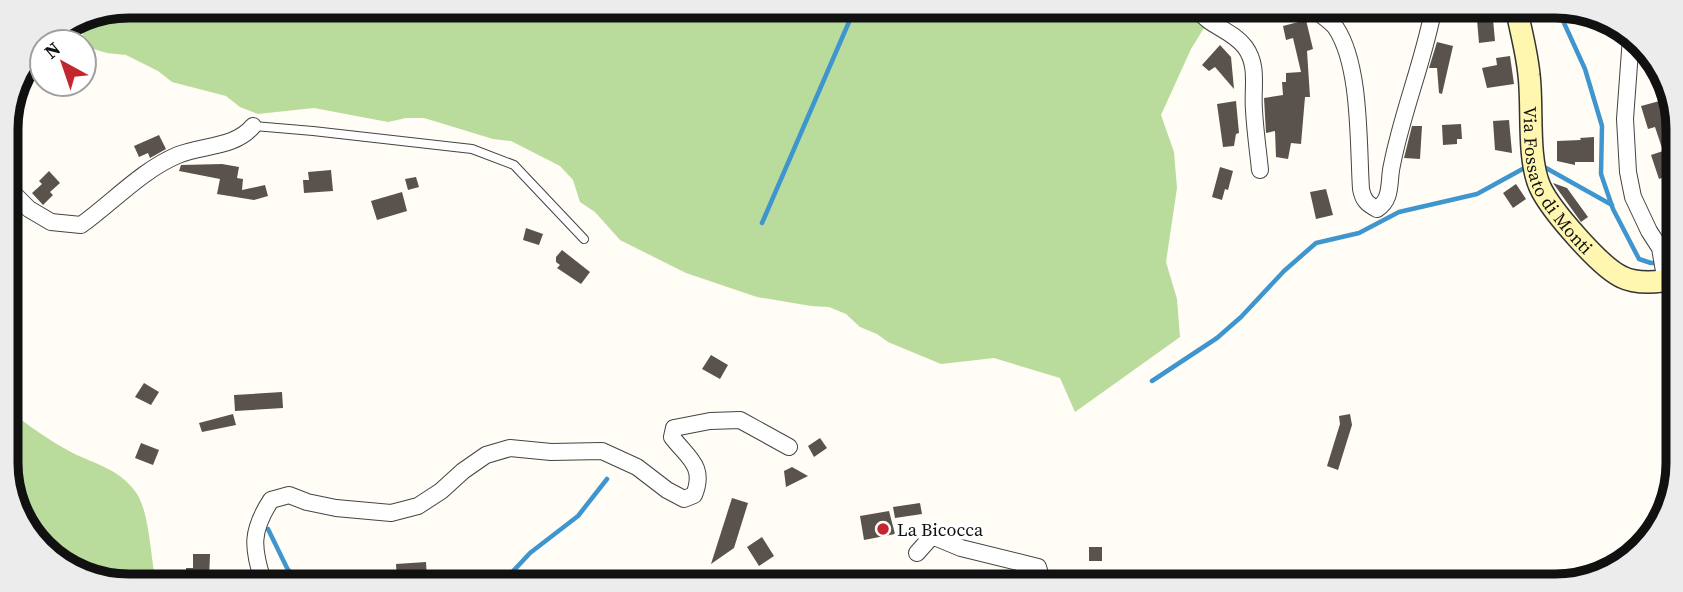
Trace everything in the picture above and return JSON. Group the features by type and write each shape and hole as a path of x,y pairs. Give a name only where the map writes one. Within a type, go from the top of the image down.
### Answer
{"street":[{"path":"1204,18 1228,32 1244,46 1252,60 1260,170"},
{"path":"1324,18 1335,27 1349,56 1357,110 1361,189 1363,198 1377,209 1385,204 1388,196 1392,164 1432,18"},
{"name":"Via Fossato di Monti","path":"1518,18 1529,74 1534,162 1539,185 1559,218 1610,270 1622,278 1634,281 1666,276"},
{"path":"1630,48 1625,119 1628,172 1633,197 1648,230 1660,248 1666,267"},
{"path":"18,198 29,209 51,222 81,225 155,166 205,146 235,141 253,126"},
{"path":"261,574 253,540 259,519 271,500 289,495 336,508 391,513 418,506 486,455 510,448 551,452 602,451 637,467 684,499 694,495 699,483 691,457 672,436 674,428 710,421 740,420 789,447"},
{"path":"917,553 932,536 961,548 1038,566 1040,574"}],"lane":[{"path":"253,126 472,149 514,164 541,190 583,239"}],"green space":[{"path":"129,18 1210,18 1191,49 1161,115 1174,152 1177,188 1166,262 1177,299 1180,337 1075,412 1060,378 994,358 941,364 888,342 860,327 846,314 829,307 757,297 686,273 620,240 595,212 580,202 573,180 560,166 511,141 493,139 424,118 388,122 314,108 258,114 240,107 226,96 172,82 158,71 126,55 98,50 98,28 82,28 107,20"},
{"path":"18,417 54,442 113,472 128,483 140,500 155,574 114,574 93,569 55,547 36,525 23,499 18,463"}],"building":[{"path":"1493,19 1495,41 1479,43 1477,20"},
{"path":"1306,20 1313,49 1307,51 1310,97 1305,97 1301,144 1291,143 1288,159 1276,157 1275,131 1266,133 1264,98 1283,95 1282,82 1286,82 1286,73 1301,72 1293,38 1286,40 1283,26"},
{"path":"1437,42 1453,46 1442,94 1439,93 1437,68 1429,68"},
{"path":"1220,45 1231,57 1234,89 1215,67 1209,71 1202,65"},
{"path":"1510,56 1514,84 1487,88 1482,68 1497,65 1496,58"},
{"path":"1662,100 1666,129 1666,177 1659,179 1651,155 1663,151 1655,127 1648,129 1641,106"},
{"path":"1236,101 1239,133 1236,134 1234,146 1223,147 1217,104"},
{"path":"1509,120 1512,153 1495,150 1493,121"},
{"path":"1461,124 1462,139 1457,139 1457,144 1443,145 1442,125"},
{"path":"1412,126 1422,126 1420,159 1404,158"},
{"path":"159,135 166,149 150,158 148,153 139,157 134,146"},
{"path":"1594,137 1594,162 1575,162 1575,165 1557,161 1557,141"},
{"path":"222,164 239,167 237,178 243,179 242,190 265,185 268,196 254,200 217,194 220,179 179,171 181,165"},
{"path":"1220,167 1233,171 1222,200 1212,197"},
{"path":"331,170 333,191 304,193 303,180 309,180 308,172"},
{"path":"49,171 60,183 50,192 53,195 43,205 32,193 42,184 39,181"},
{"path":"416,177 419,187 408,190 405,179"},
{"path":"1553,183 1567,188 1588,217 1581,222"},
{"path":"1516,184 1526,199 1513,208 1503,193"},
{"path":"1326,189 1333,215 1316,219 1310,192"},
{"path":"402,192 407,211 377,220 371,201"},
{"path":"526,228 543,234 539,245 523,240"},
{"path":"562,250 590,272 581,284 557,268 560,265 556,262 556,257"},
{"path":"711,355 728,365 720,379 702,369"},
{"path":"144,383 159,392 151,405 135,397"},
{"path":"282,392 283,408 235,411 234,395"},
{"path":"233,414 236,425 202,432 199,423"},
{"path":"1350,414 1352,425 1338,470 1327,466 1340,424 1339,416"},
{"path":"820,438 827,448 814,457 808,446"},
{"path":"141,443 159,450 153,465 135,458"},
{"path":"792,467 808,476 786,487 784,471"},
{"path":"732,498 748,503 734,548 711,564"},
{"path":"920,503 922,514 895,518 893,507"},
{"path":"889,511 895,534 864,540 860,516"},
{"path":"762,537 774,556 759,566 747,547"},
{"path":"1089,547 1102,547 1102,561 1089,561"},
{"path":"193,554 210,554 209,574 186,574 186,568 193,568"},
{"path":"426,562 427,574 397,574 396,564"}],"waterway":[{"path":"762,223 851,18"},
{"path":"1562,18 1585,69 1602,126 1601,174 1613,209 1639,259 1656,263"},
{"path":"1152,381 1217,338 1316,243 1359,233 1399,212 1477,194 1528,166"},
{"path":"1546,168 1612,205"},
{"path":"510,574 530,553 578,516 607,479"},
{"path":"268,529 291,574"}],"place":[{"name":"La Bicocca","path":"883,529"}]}
